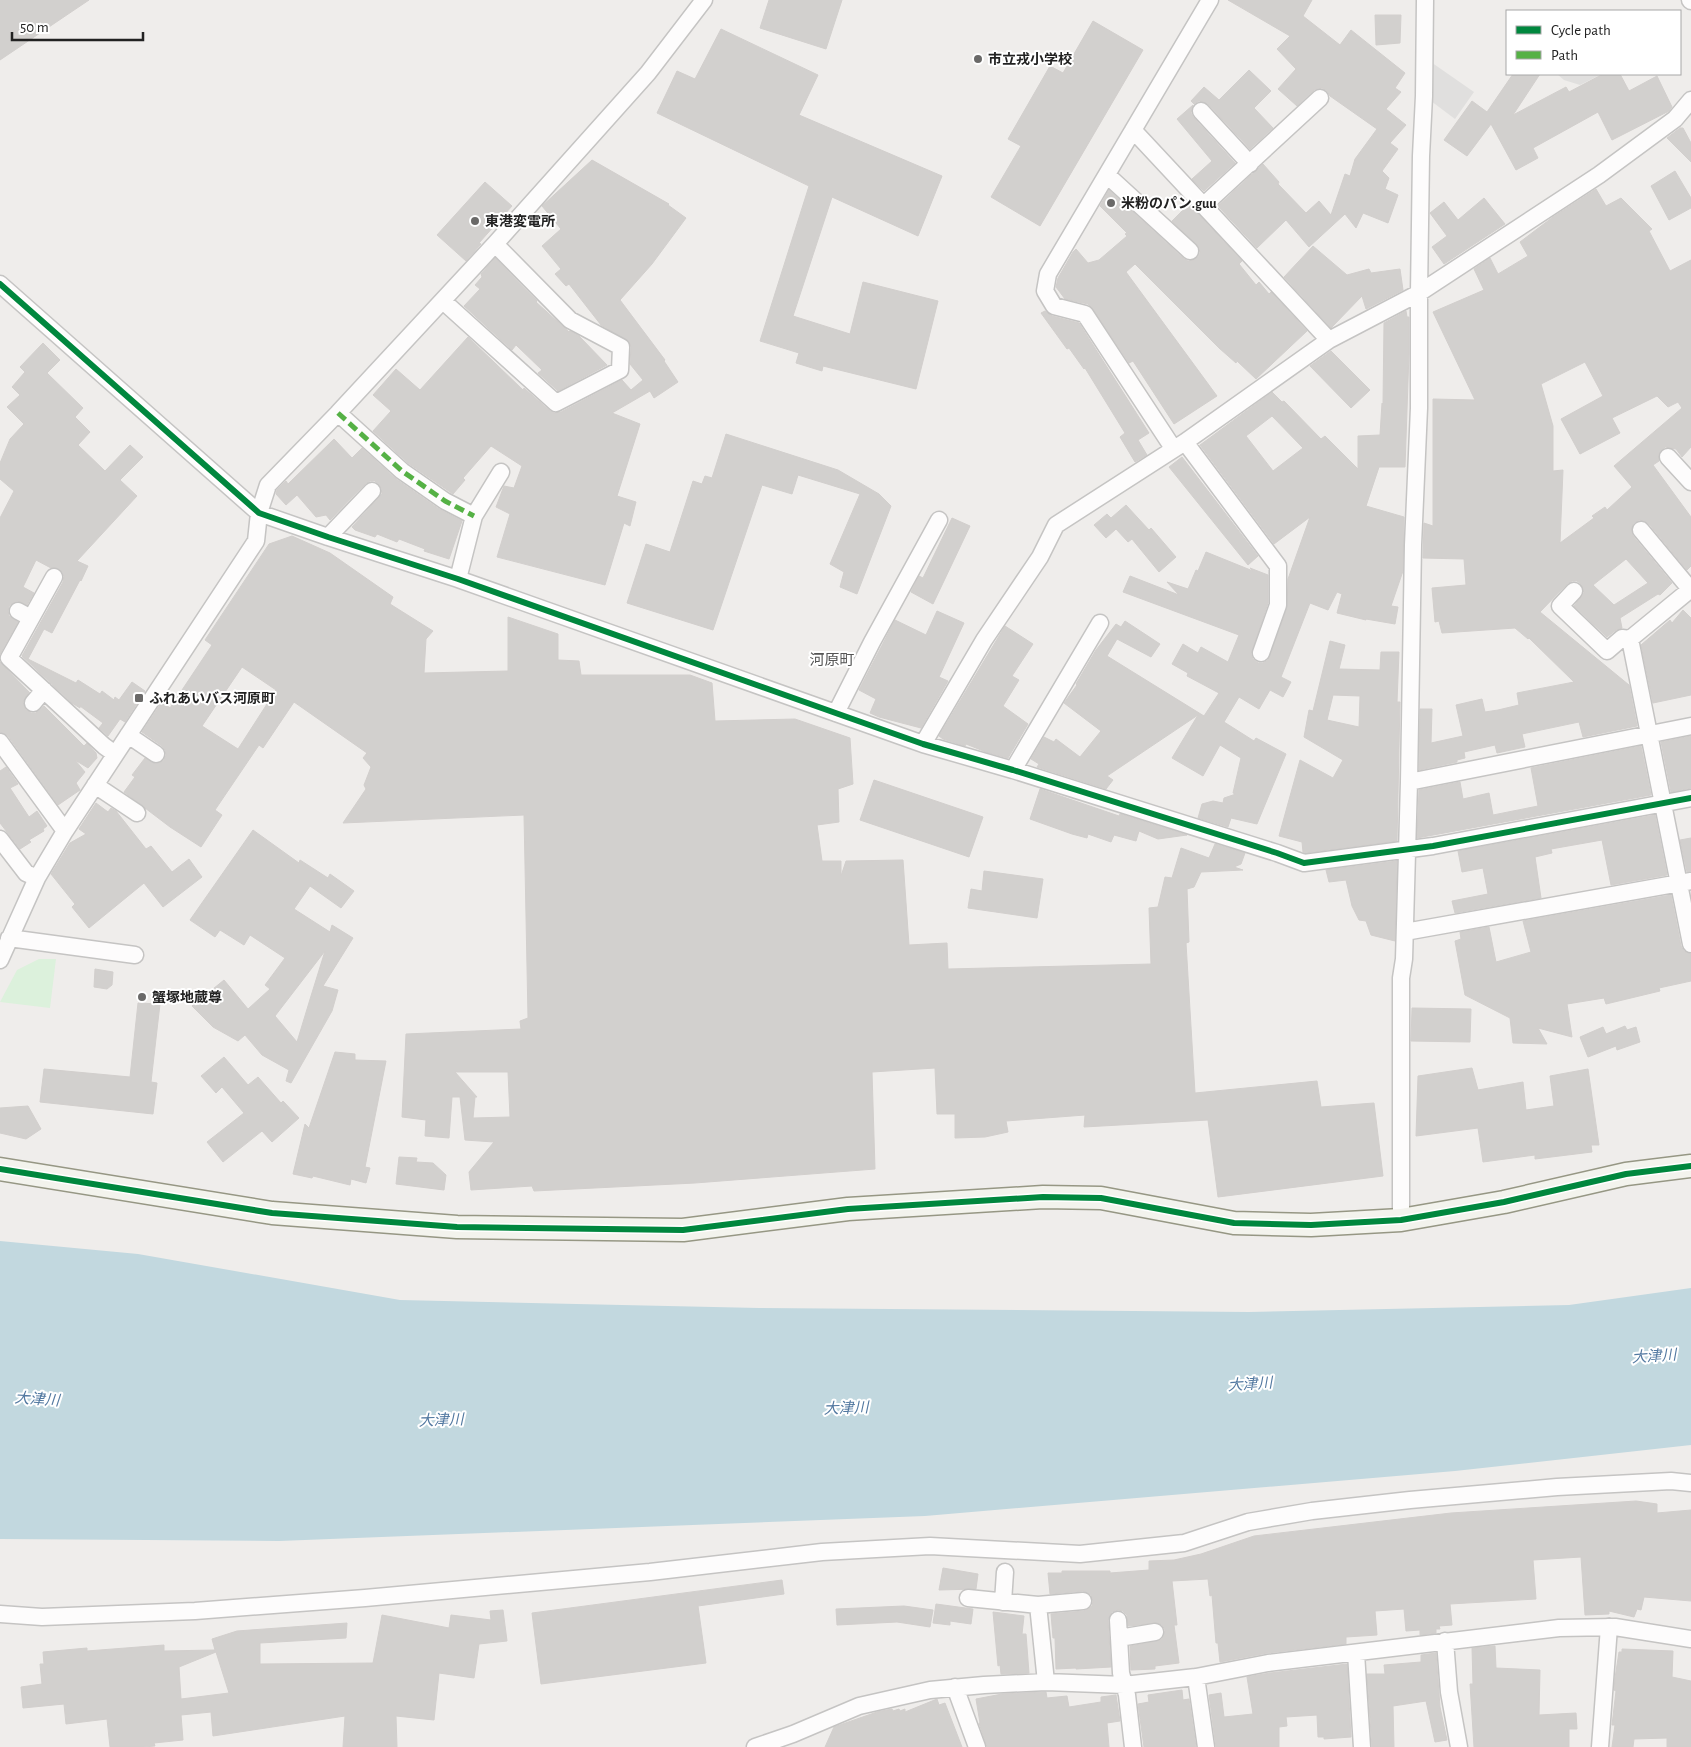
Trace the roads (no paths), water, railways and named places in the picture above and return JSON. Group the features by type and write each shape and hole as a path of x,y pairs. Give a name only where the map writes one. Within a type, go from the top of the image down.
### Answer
{"street":[{"path":"0,960 37,878 65,831 256,541 259,513 268,485 338,413 495,244 648,73 704,0"},
{"path":"1209,0 1048,274 1045,291 1054,306 1085,314 1179,445 1278,566 1278,605 1261,653"},
{"path":"1401,1220 1401,996 1405,932 1413,555 1419,408 1424,0"},
{"path":"1204,206 1320,98"},
{"path":"923,744 984,640 1040,558 1056,526 1179,445 1329,340 1419,293 1599,176 1675,119 1691,100"},
{"path":"1201,111 1250,164"},
{"path":"1133,130 1329,340"},
{"path":"1107,175 1190,251"},
{"path":"443,301 556,403 620,370 621,347 570,320 495,244"},
{"path":"0,284 259,513 328,538 458,579 923,744 1013,770 1277,853 1304,864 1407,850 1691,798"},
{"path":"338,413 402,471 445,501 474,516"},
{"path":"1668,457 1691,482"},
{"path":"458,579 474,516 501,472"},
{"path":"328,538 372,490"},
{"path":"836,713 872,642 940,520"},
{"path":"1574,591 1560,606 1607,651 1622,638 1630,639 1691,589 1641,530"},
{"path":"54,577 24,614 9,658 115,754"},
{"path":"1013,770 1100,623"},
{"path":"1630,639 1664,803 1685,882 1691,944"},
{"path":"32,704 44,690"},
{"path":"1409,782 1691,726"},
{"path":"128,735 156,754"},
{"path":"0,742 5,758 65,831"},
{"path":"95,785 137,813"},
{"path":"0,839 26,873 37,878"},
{"path":"1405,932 1685,882"},
{"path":"9,938 135,955"},
{"path":"0,1169 272,1214 457,1227 684,1230 848,1209 1043,1197 1101,1198 1234,1224 1311,1224 1401,1220 1504,1202 1626,1174 1691,1166"},
{"path":"0,1614 61,1617 365,1598 640,1573 822,1552 930,1546 1080,1554 1184,1543 1248,1522 1312,1511 1410,1500 1557,1488 1671,1481 1691,1483"},
{"path":"1003,1602 1005,1572"},
{"path":"968,1598 1038,1605 1083,1602"},
{"path":"1038,1605 1046,1682"},
{"path":"1118,1620 1121,1674 1133,1747"},
{"path":"1600,1747 1609,1627"},
{"path":"755,1747 793,1734 859,1706 930,1690 955,1687 1046,1682 1124,1685 1196,1677 1268,1663 1445,1640 1559,1628 1609,1627 1691,1639"},
{"path":"1119,1638 1155,1632"},
{"path":"1445,1640 1448,1692 1459,1747"},
{"path":"1356,1652 1362,1747"},
{"path":"1196,1677 1206,1747"},
{"path":"955,1687 977,1747"}],"water":[{"name":"大津川","path":"0,1241 138,1254 400,1300 759,1308 1249,1312 1569,1305 1691,1288 1691,1445 1455,1471 925,1516 279,1541 0,1539"}],"place":[{"name":"市立戎小学校","path":"978,59"},
{"name":"米粉のパン.guu","path":"1111,203"},
{"name":"東港変電所","path":"475,221"},
{"name":"ふれあいバス河原町","path":"139,698"},
{"name":"蟹塚地蔵尊","path":"142,997"}],"district":[{"name":"河原町","path":"832,660"}]}
